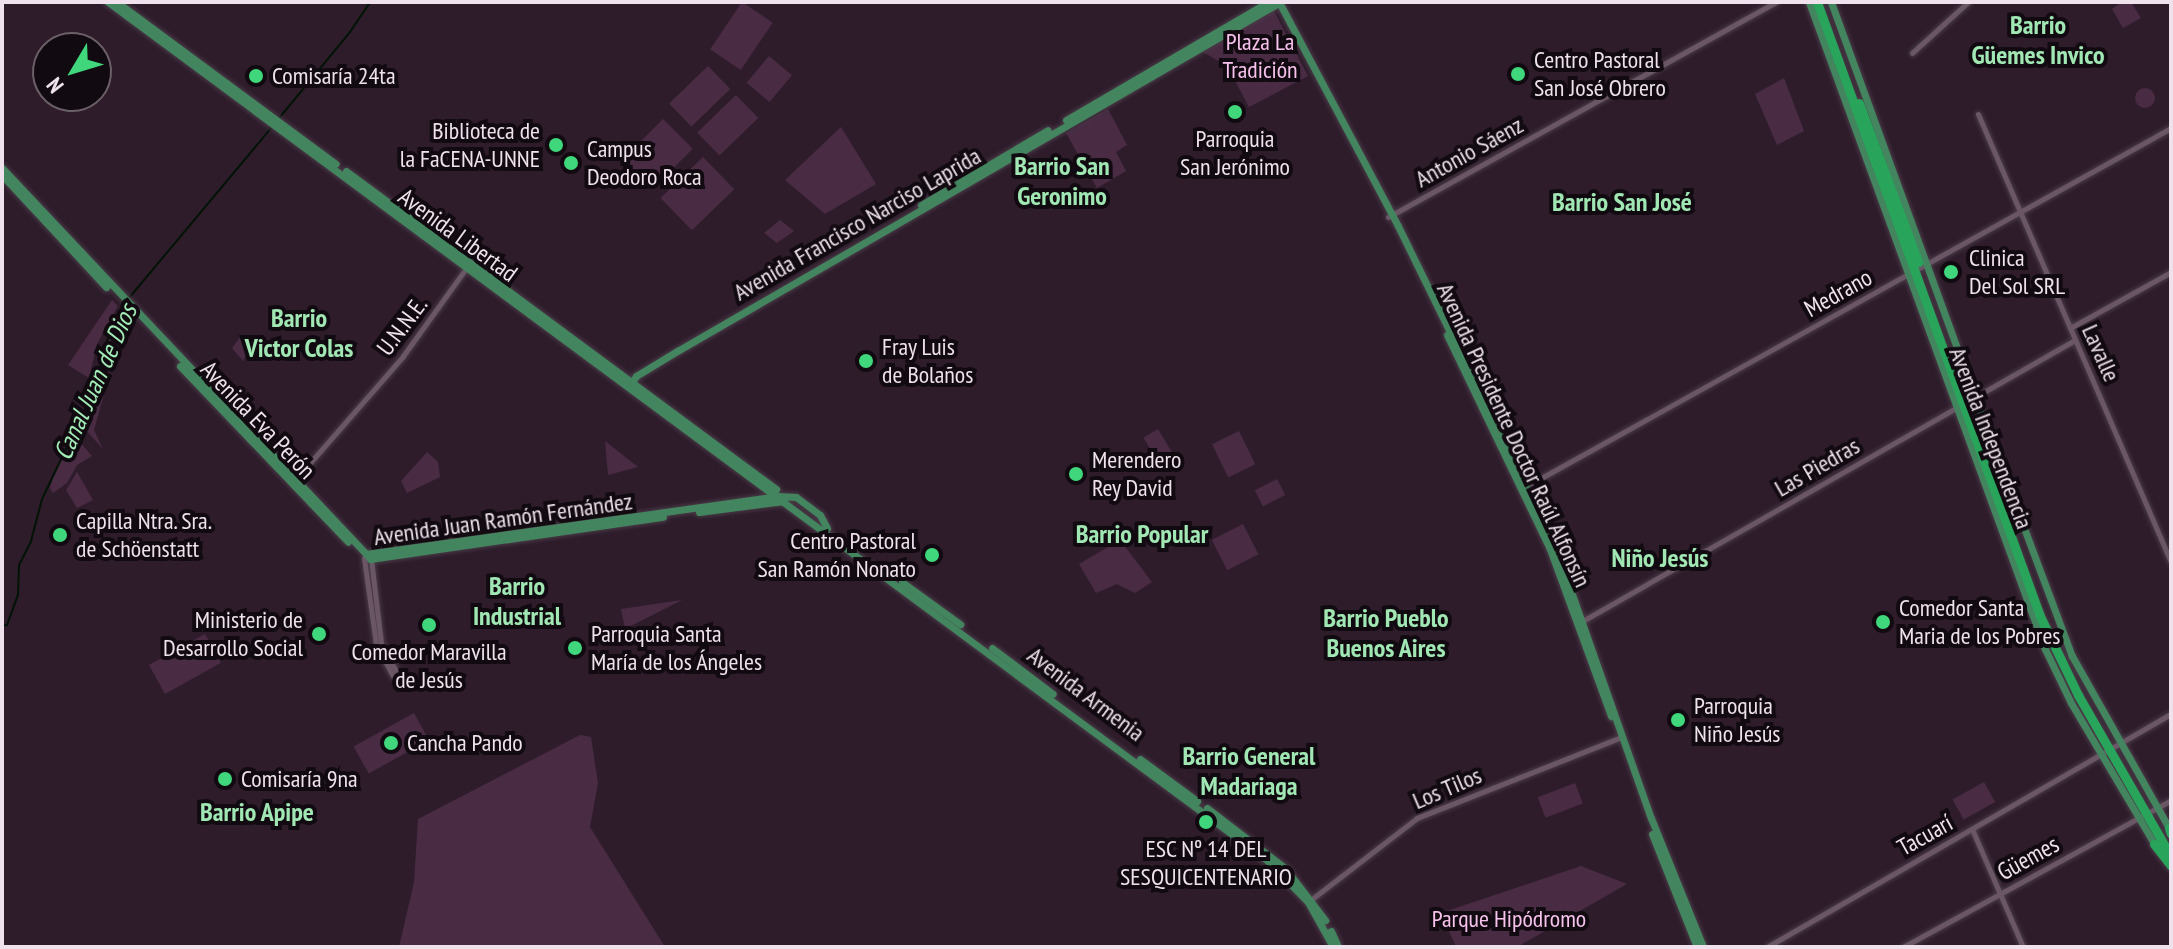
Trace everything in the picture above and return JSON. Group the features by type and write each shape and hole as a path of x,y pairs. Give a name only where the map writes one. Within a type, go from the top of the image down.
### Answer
{"highway":[{"name":"Avenida Independencia","path":"1820,2 2004,510 2055,639 2112,749"},
{"path":"1870,139 1880,197"},
{"path":"1870,139 1896,181"},
{"path":"1993,445 2004,510"},
{"path":"1973,450 2004,510"},
{"name":"Avenida Independencia","path":"2004,510 2054,649 2171,857"},
{"path":"2015,547 2025,592"},
{"name":"Avenida Independencia","path":"2148,812 2171,846"},
{"path":"2154,844 2171,868"}],"main road":[{"name":"Avenida Libertad","path":"108,2 756,471 782,498"},
{"name":"Avenida Libertad","path":"117,2 469,265"},
{"name":"Avenida Presidente Doctor Raúl Alfonsín","path":"1276,2 1390,216 1517,469 1580,622 1700,947"},
{"name":"Avenida Francisco Narciso Laprida","path":"628,381 1276,2"},
{"name":"Avenida Independencia","path":"1809,2 1880,197 1918,269"},
{"name":"Avenida Independencia","path":"1831,2 1896,181 1918,269"},
{"name":"Avenida Eva Perón","path":"2,168 124,303"},
{"name":"Avenida Eva Perón","path":"2,175 367,557"},
{"name":"Avenida Presidente Doctor Raúl Alfonsín","path":"1390,216 1524,488"},
{"name":"Avenida Libertad","path":"628,381 782,498"},
{"name":"Avenida Independencia","path":"1966,401 1993,445 2072,656 2112,749"},
{"name":"Avenida Independencia","path":"1966,401 1973,450 2057,674 2112,749"},
{"path":"763,498 764,485"},
{"name":"Avenida Armenia","path":"782,498 796,497 820,515 827,528 1272,857 1310,901 1336,947"},
{"name":"Avenida Juan Ramón Fernández","path":"367,557 763,498 782,498"},
{"name":"Avenida Juan Ramón Fernández","path":"367,557 782,498"},
{"name":"Avenida Armenia","path":"782,498 1268,861 1310,901"},
{"name":"Avenida Presidente Doctor Raúl Alfonsín","path":"1580,622 1647,820 1700,947"},
{"name":"Avenida Independencia","path":"2148,812 2170,831"},
{"name":"Avenida Independencia","path":"2148,812 2154,844"}],"street":[{"name":"Antonio Sáenz","path":"1390,216 1776,2"},
{"path":"1912,53 1968,2"},
{"name":"Lavalle","path":"1978,114 2171,562"},
{"name":"Medrano","path":"1524,488 2171,128"},
{"name":"U.N.N.E.","path":"293,482 403,356 469,265"},
{"path":"2070,328 2171,272"},
{"name":"Las Piedras","path":"1580,622 2075,340"},
{"path":"367,557 376,644 395,674"},
{"name":"Tacuarí","path":"1767,947 2171,714"},
{"name":"Los Tilos","path":"1310,901 1417,818 1619,738"},
{"name":"Güemes","path":"1903,947 2171,800"},
{"path":"1972,829 2023,947"}],"green space":[{"path":"742,2 773,23 741,70 710,49"},
{"path":"2122,2 2131,2 2141,18 2123,28 2112,9"},
{"name":"Plaza La Tradición","path":"1273,9 1308,76 1249,107 1227,66 1203,52"},
{"path":"769,56 792,75 769,102 747,83"},
{"path":"708,66 730,89 691,127 669,104"},
{"path":"1784,78 1804,131 1777,145 1755,94"},
{"path":"2145,88 2152,91 2155,98 2152,105 2145,108 2138,105 2135,98 2138,91"},
{"path":"736,95 758,118 719,156 697,133"},
{"path":"1108,109 1127,145 1116,152 1126,171 1097,188 1066,133"},
{"path":"663,119 693,149 652,189 623,159"},
{"path":"841,127 876,184 825,214 785,180"},
{"path":"703,157 734,189 692,230 661,198"},
{"path":"780,220 794,231 777,243 764,233"},
{"path":"112,300 118,306 97,344 89,378 68,365"},
{"path":"123,307 127,312 94,430 103,449 83,427 78,440 92,456 77,465 67,483 53,493 50,488 53,477 101,376 101,354"},
{"path":"241,336 252,342 243,361 232,348"},
{"path":"1158,429 1174,456 1159,464 1143,438"},
{"path":"1239,431 1255,464 1228,477 1212,444"},
{"path":"605,441 638,467 608,475"},
{"path":"427,452 438,462 440,477 407,493 401,481"},
{"path":"77,472 93,500 77,508 66,490"},
{"path":"1277,479 1285,495 1263,506 1255,490"},
{"path":"1243,524 1258,554 1227,570 1212,540"},
{"path":"1120,540 1152,582 1135,593 1117,584 1096,593 1079,564"},
{"path":"682,600 625,629 621,609"},
{"path":"205,634 221,663 165,694 149,665"},
{"name":"Cancha Pando","path":"414,713 429,740 369,774 354,746"},
{"path":"580,735 591,737 598,783 590,827 665,947 399,947 414,882 418,819"},
{"path":"1984,782 1995,802 1964,820 1953,799"},
{"path":"1575,783 1583,804 1546,818 1538,797"},
{"name":"Parque Hipódromo","path":"1581,866 1627,884 1517,947 1456,947 1441,913"}],"waterway":[{"name":"Canal Juan de Dios","path":"280,117 350,32 370,2"},
{"name":"Canal Juan de Dios","path":"129,298 271,128"},
{"name":"Canal Juan de Dios","path":"2,626 7,625 18,595 19,565 31,541 42,499 101,376 101,354 125,303"}],"place":[{"name":"Centro Pastoral San José Obrero","path":"1518,74"},
{"name":"Comisaría 24ta","path":"256,76"},
{"name":"Parroquia San Jerónimo","path":"1235,112"},
{"name":"Biblioteca de la FaCENA-UNNE","path":"556,145"},
{"name":"Campus Deodoro Roca","path":"571,163"},
{"name":"Clinica Del Sol SRL","path":"1951,272"},
{"name":"Fray Luis de Bolaños","path":"866,361"},
{"name":"Merendero Rey David","path":"1076,474"},
{"name":"Capilla Ntra. Sra. de Schöenstatt","path":"60,535"},
{"name":"Centro Pastoral San Ramón Nonato","path":"932,555"},
{"name":"Comedor Santa Maria de los Pobres","path":"1883,622"},
{"name":"Comedor Maravilla de Jesús","path":"429,625"},
{"name":"Ministerio de Desarrollo Social","path":"319,634"},
{"name":"Parroquia Santa María de los Ángeles","path":"575,648"},
{"name":"Parroquia Niño Jesús","path":"1678,720"},
{"name":"Cancha Pando","path":"391,743"},
{"name":"Comisaría 9na","path":"225,779"},
{"name":"ESC Nº 14 DEL SESQUICENTENARIO","path":"1206,822"}],"district":[{"name":"Barrio Güemes Invico","path":"2038,40"},
{"name":"Barrio San Geronimo","path":"1062,181"},
{"name":"Barrio San José","path":"1622,202"},
{"name":"Barrio Victor Colas","path":"299,333"},
{"name":"Barrio Popular","path":"1142,534"},
{"name":"Niño Jesús","path":"1660,558"},
{"name":"Barrio Industrial","path":"517,601"},
{"name":"Barrio Pueblo Buenos Aires","path":"1386,633"},
{"name":"Barrio General Madariaga","path":"1249,771"},
{"name":"Barrio Apipe","path":"257,812"}]}
